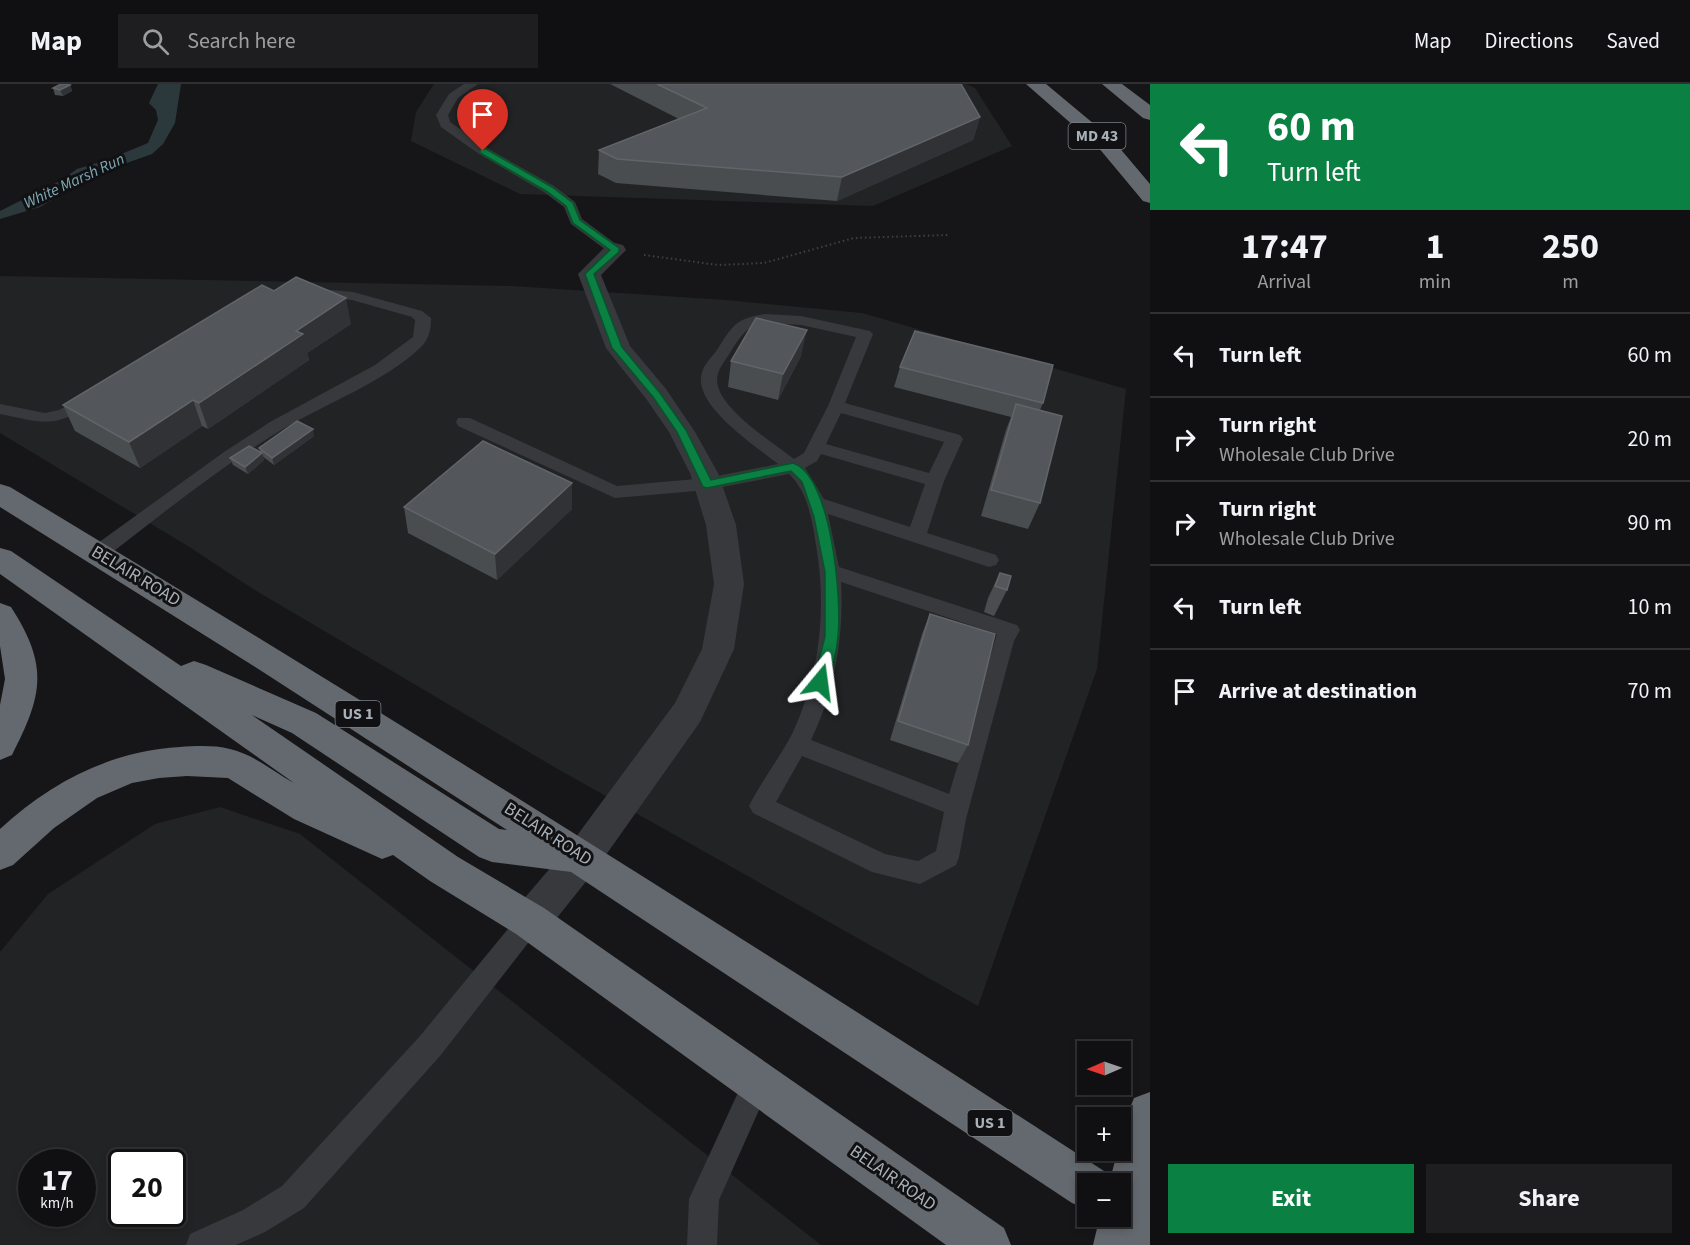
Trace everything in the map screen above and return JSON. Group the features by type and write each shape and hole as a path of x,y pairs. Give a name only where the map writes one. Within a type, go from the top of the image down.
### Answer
{"highway":[{"name":"MD 43","path":"1035,84 1105,143 1150,197"},
{"name":"MD 43","path":"1111,84 1150,114"},
{"name":"BELAIR ROAD","path":"0,494 237,638 583,857 1077,1180"},
{"name":"BELAIR ROAD","path":"0,559 125,644 444,869 530,921 987,1245"},
{"path":"0,615 13,634 23,674 17,707 0,745"},
{"path":"125,644 304,723 492,845 583,857"},
{"path":"0,853 62,799 96,780 152,764 211,761 236,766 315,814 444,869"},
{"path":"1117,1245 1150,1114"},
{"path":"1131,1216 1150,1228"}],"street":[{"path":"530,921 583,857 688,712 718,649 729,584 721,525 707,484 682,432 657,395 618,348 589,274 615,250"}],"lane":[{"path":"472,84 453,96 442,115 445,124 483,151 549,189 570,205 576,221 615,250"},
{"path":"98,553 228,456 286,420 372,374 406,351 420,339 424,330 423,318 417,314 353,296 290,291"},
{"path":"464,422 615,492 707,484 793,467 811,458 836,406 865,334 791,318 754,320 741,325 710,371 709,385 730,416 793,467 807,480 820,517 831,572 832,637 827,661 807,723 761,806 881,864 920,873 947,857 957,807 1004,640 1010,630 831,572"},
{"path":"0,409 45,418 55,417 106,389"},
{"path":"836,406 954,439 935,481 917,536"},
{"path":"815,447 935,481"},
{"path":"815,503 990,560"},
{"path":"796,744 957,807"},
{"path":"201,1245 254,1221 293,1197 430,1046 530,921"},
{"path":"702,1245 704,1199 757,1083"}],"path":[{"path":"615,250 718,265 764,262 854,238 948,235"}],"shaded area":[{"path":"434,84 966,84 975,88 1012,146 873,206 520,194 411,141 416,112"},
{"path":"0,276 513,286 726,300 862,313 1126,389 1097,669 978,1006 556,768 253,589 191,548 0,433"},
{"path":"220,807 300,834 821,1245 0,1245 0,952 48,894 155,824"}],"water":[{"name":"White Marsh Run","path":"158,84 181,84 175,123 163,144 152,154 96,174 40,207 0,219 0,211 60,181 77,169 107,160 148,143 158,120 156,110 149,103"}],"building":[{"path":"61,84 70,85 60,90 53,88"},
{"path":"657,84 961,84 980,117 842,177 617,159 599,150 707,108"},
{"path":"296,277 346,298 296,331 303,334 199,403 193,400 129,442 63,405 262,285 274,291"},
{"path":"756,318 807,330 783,374 731,361"},
{"path":"915,331 1053,365 1043,403 900,367"},
{"path":"1016,404 1062,416 1040,503 991,490"},
{"path":"297,421 313,429 272,458 259,448"},
{"path":"483,441 572,483 495,554 404,507"},
{"path":"249,446 262,453 245,467 230,458"},
{"path":"1000,573 1011,576 1007,590 995,586"},
{"path":"930,614 995,634 968,745 898,721"}],"route":[{"path":"483,151 549,189 570,205 576,221 615,250 589,274 618,348 657,395 682,432 704,473 707,484 793,467 807,480 820,517 831,572 832,637 820,682"}]}
